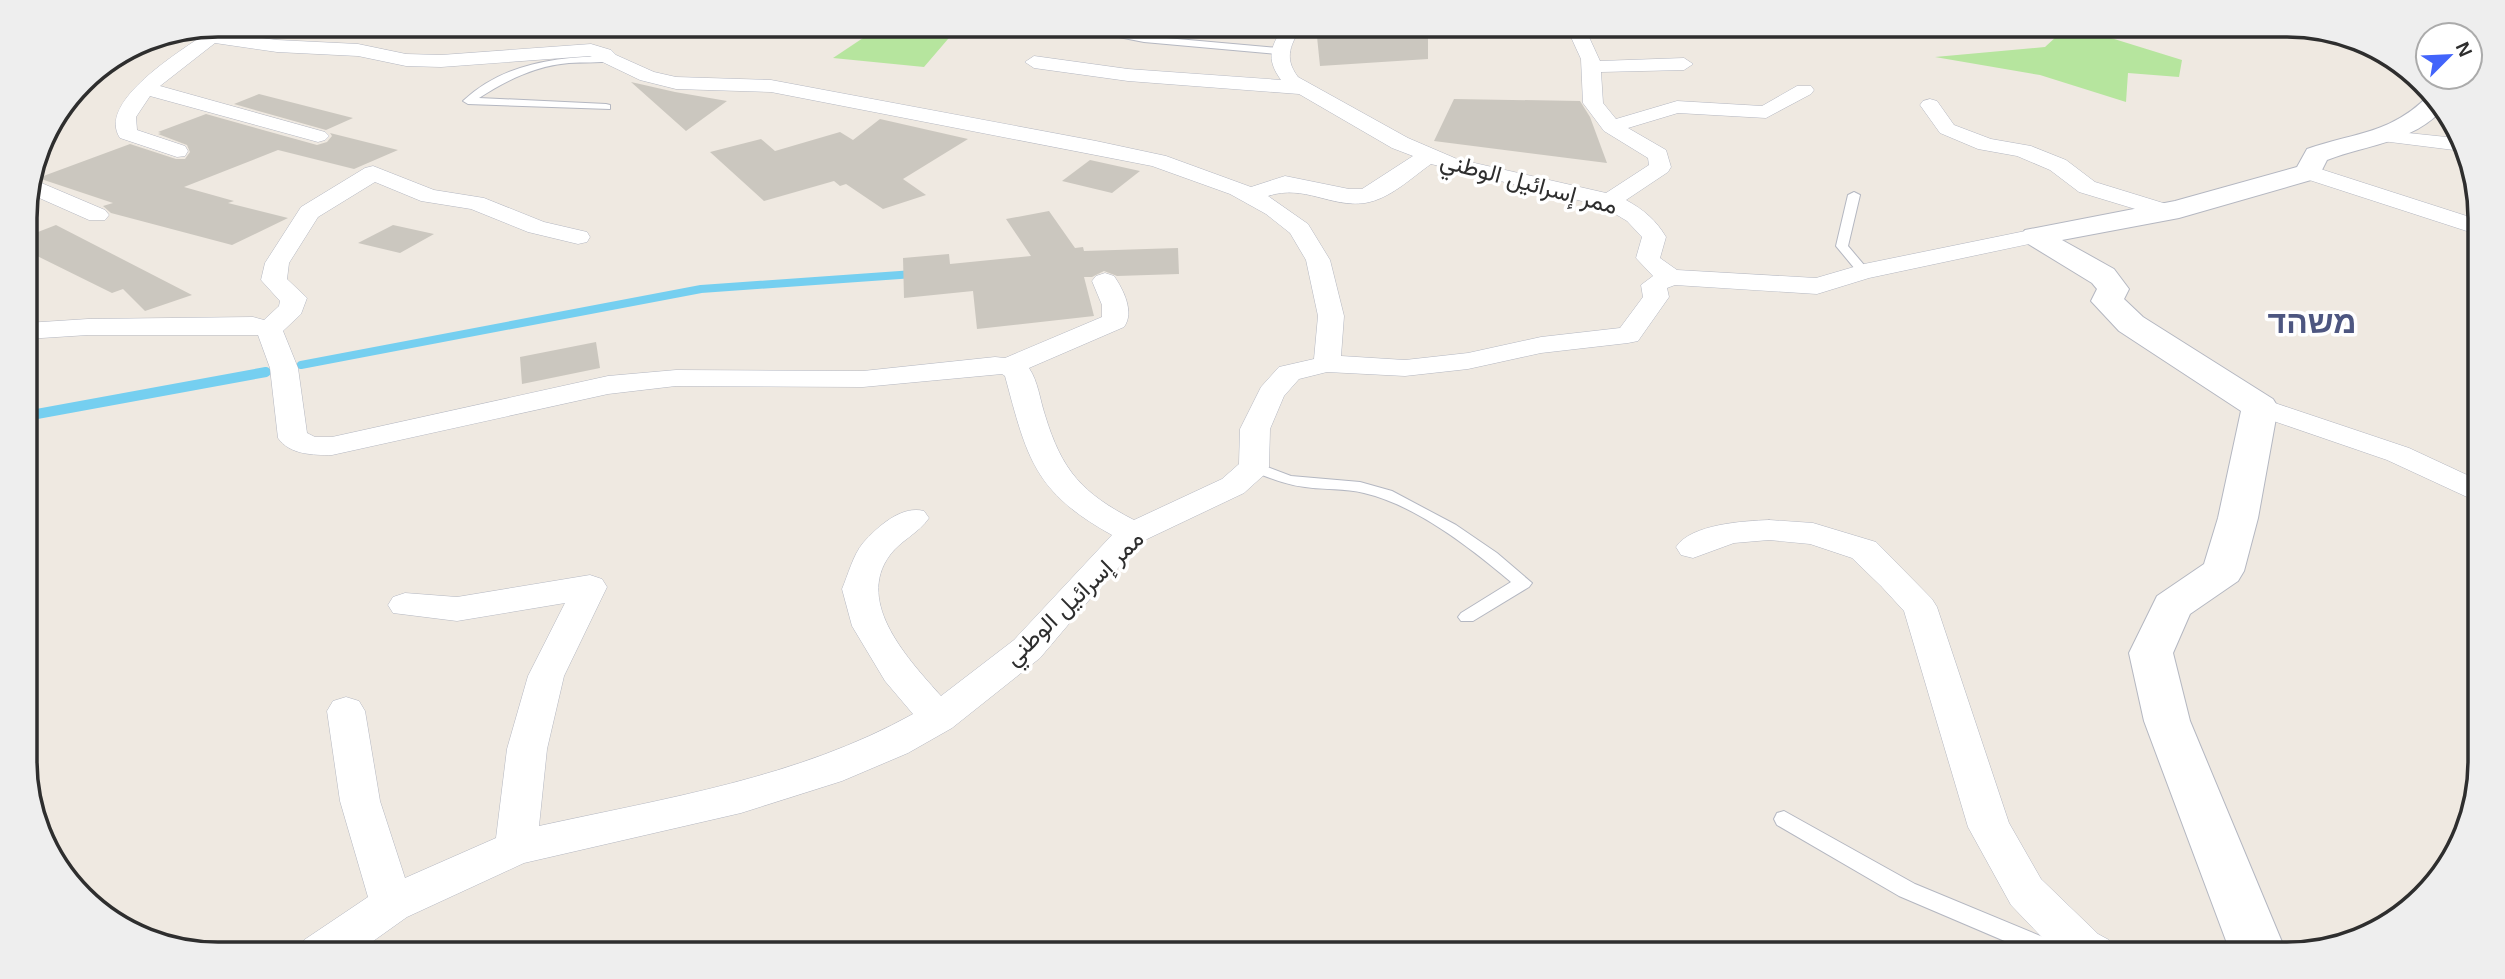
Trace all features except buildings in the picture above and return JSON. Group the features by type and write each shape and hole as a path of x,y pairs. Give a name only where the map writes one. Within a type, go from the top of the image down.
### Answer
{"street":[{"path":"177,151 127,134 127,117 133,103 147,89 210,37"},
{"path":"221,37 358,50 406,60 440,61 591,50 648,76 677,83 771,86 1158,161 1248,195 1274,209 1300,229 1318,260 1331,316 1327,364"},
{"path":"306,47 319,37"},
{"path":"1278,51 1286,37"},
{"path":"1580,37 1590,59 1593,103 1611,127 1658,155 1660,167 1610,201"},
{"name":"ممر إسرائيل الوطني","path":"1278,51 1280,67 1291,81 1400,143 1450,164 1610,201 1632,212 1648,226 1654,237 1648,258 1654,267 1671,277"},
{"path":"1034,62 1128,75 1303,88"},
{"path":"1590,67 1684,64"},
{"path":"147,89 318,136"},
{"path":"1611,127 1677,107 1766,113 1804,90"},
{"path":"1930,105 1947,129 1986,144 2023,150 2058,165 2087,187 2165,211"},
{"path":"2389,136 2426,116 2432,109"},
{"path":"2308,172 2316,155 2339,145 2389,136 2452,144"},
{"path":"1248,195 1285,183 1349,196 1364,196 1376,192 1430,155"},
{"path":"1254,467 1255,429 1271,393 1289,373 1327,364 1405,368 1468,361 1541,345 1628,335 1656,297 1654,285 1671,277 1817,286 1864,272 2165,211 2308,172 2468,224"},
{"path":"269,330 292,308 294,298 284,292 274,280 277,263 309,212 373,173 429,196 476,203 536,227 578,237"},
{"path":"39,188 97,215"},
{"path":"2035,236 2103,276 2113,289 2108,301 2130,324 2260,407 2398,454 2468,487"},
{"path":"1009,367 1038,351 1094,333 1115,321 1115,305 1105,281"},
{"path":"37,330 253,325 269,330"},
{"path":"269,330 284,368 293,438 310,446 332,446 608,385 651,379 863,379 995,365 1009,367 1018,372 1039,443 1053,472 1074,497 1133,533"},
{"path":"2254,942 2167,721 2151,653 2172,606 2222,571 2238,518 2260,407"},
{"name":"ممر إسرائيل الوطني","path":"337,942 392,904 516,848 741,797 828,770 894,743 938,718 1027,649 1133,533 1233,486 1254,467"},
{"path":"913,518 875,550 859,589 870,626 898,672 938,718"},
{"path":"1693,547 1729,533 1769,530 1813,534 1864,550 1893,578 1920,607 1989,827 2026,892 2076,942"},
{"path":"405,605 457,609 590,587 546,676 527,749 516,848"},
{"path":"346,711 360,801 392,904"}],"lane":[{"path":"1132,37 1278,51"},
{"path":"607,107 468,101 528,66 566,60 609,59"},
{"path":"1854,195 1842,246 1864,272"},
{"path":"1254,467 1294,481 1372,489 1449,529 1496,560 1523,583 1466,617"},
{"path":"1784,819 1907,890 2030,942"}],"green space":[{"path":"864,37 950,37 924,67 833,58"},
{"path":"2056,37 2108,37 2182,60 2179,77 2128,73 2126,102 2040,75 1935,57 2045,47"}],"waterway":[{"path":"301,365 701,289 914,274"},
{"path":"37,414 266,372"}],"district":[{"name":"משהד","path":"2312,322"}]}
